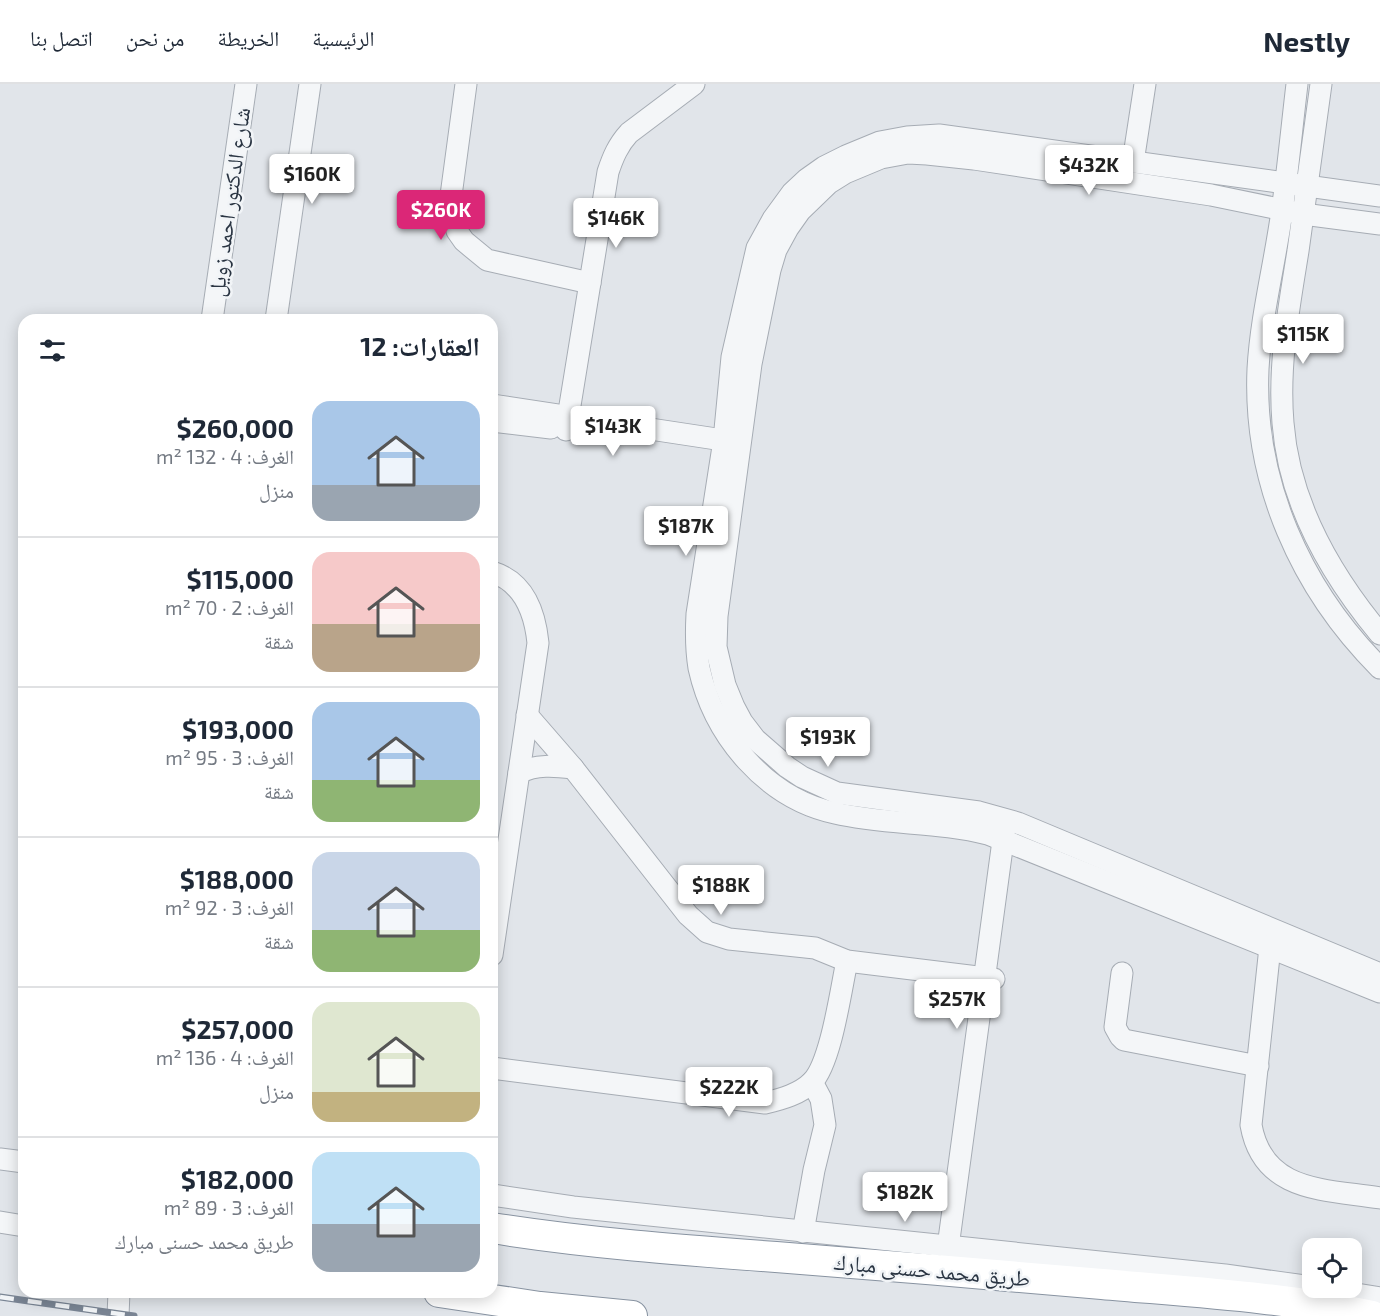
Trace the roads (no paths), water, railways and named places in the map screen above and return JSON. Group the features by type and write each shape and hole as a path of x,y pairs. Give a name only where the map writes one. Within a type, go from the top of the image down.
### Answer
{"highway":[{"name":"طريق محمد حسنى مبارك","path":"498,1229 544,1236 683,1250 1229,1296 1372,1316"},
{"path":"480,1298 540,1307 632,1316"}],"street":[{"name":"شارع الدكتور احمد زويل","path":"213,314 246,84"},
{"path":"277,314 310,84"},
{"path":"466,84 450,203 457,231 464,241 487,260 590,283"},
{"path":"567,423 608,172 620,143 629,133 694,84"},
{"path":"1133,162 1145,84"},
{"path":"1297,84 1282,210 1258,368 1258,402 1263,445 1270,483 1300,561 1320,596 1355,643 1380,668"},
{"path":"1321,84 1286,327 1283,423 1292,471 1307,517 1328,561 1354,603 1380,634"},
{"path":"1380,196 939,135 880,142 824,167 792,194 773,219 757,248 732,357 731,448 716,647 725,685 742,722 755,739 802,777 837,793 954,808 1277,940 1380,974"},
{"path":"731,448 747,404 751,364 776,250 788,228 829,183 882,158 908,153 974,159 1211,195 1303,214 1380,224"},
{"path":"498,406 567,423 731,448"},
{"path":"498,421 567,423"},
{"path":"498,574 516,586 529,603 536,622 538,643 498,915"},
{"path":"527,715 573,768 688,915 707,932 729,939 815,948 847,961 989,978"},
{"path":"519,773 538,767 573,768"},
{"path":"955,1248 1010,832"},
{"path":"1277,940 1380,992"},
{"path":"1277,940 1251,1125 1259,1153 1279,1175 1291,1182 1380,1198"},
{"path":"498,1069 765,1103 793,1095 812,1082 820,1071 847,961"},
{"path":"1122,973 1115,1027 1124,1040 1258,1065"},
{"path":"803,1232 825,1125 821,1099 812,1082"},
{"path":"0,1159 18,1161"},
{"path":"498,1197 573,1208 1236,1276 1302,1285"},
{"path":"0,1222 18,1225"},
{"path":"1362,1295 1380,1298"},
{"path":"118,1316 119,1298"}],"railway":[{"path":"0,1297 134,1316"}]}
